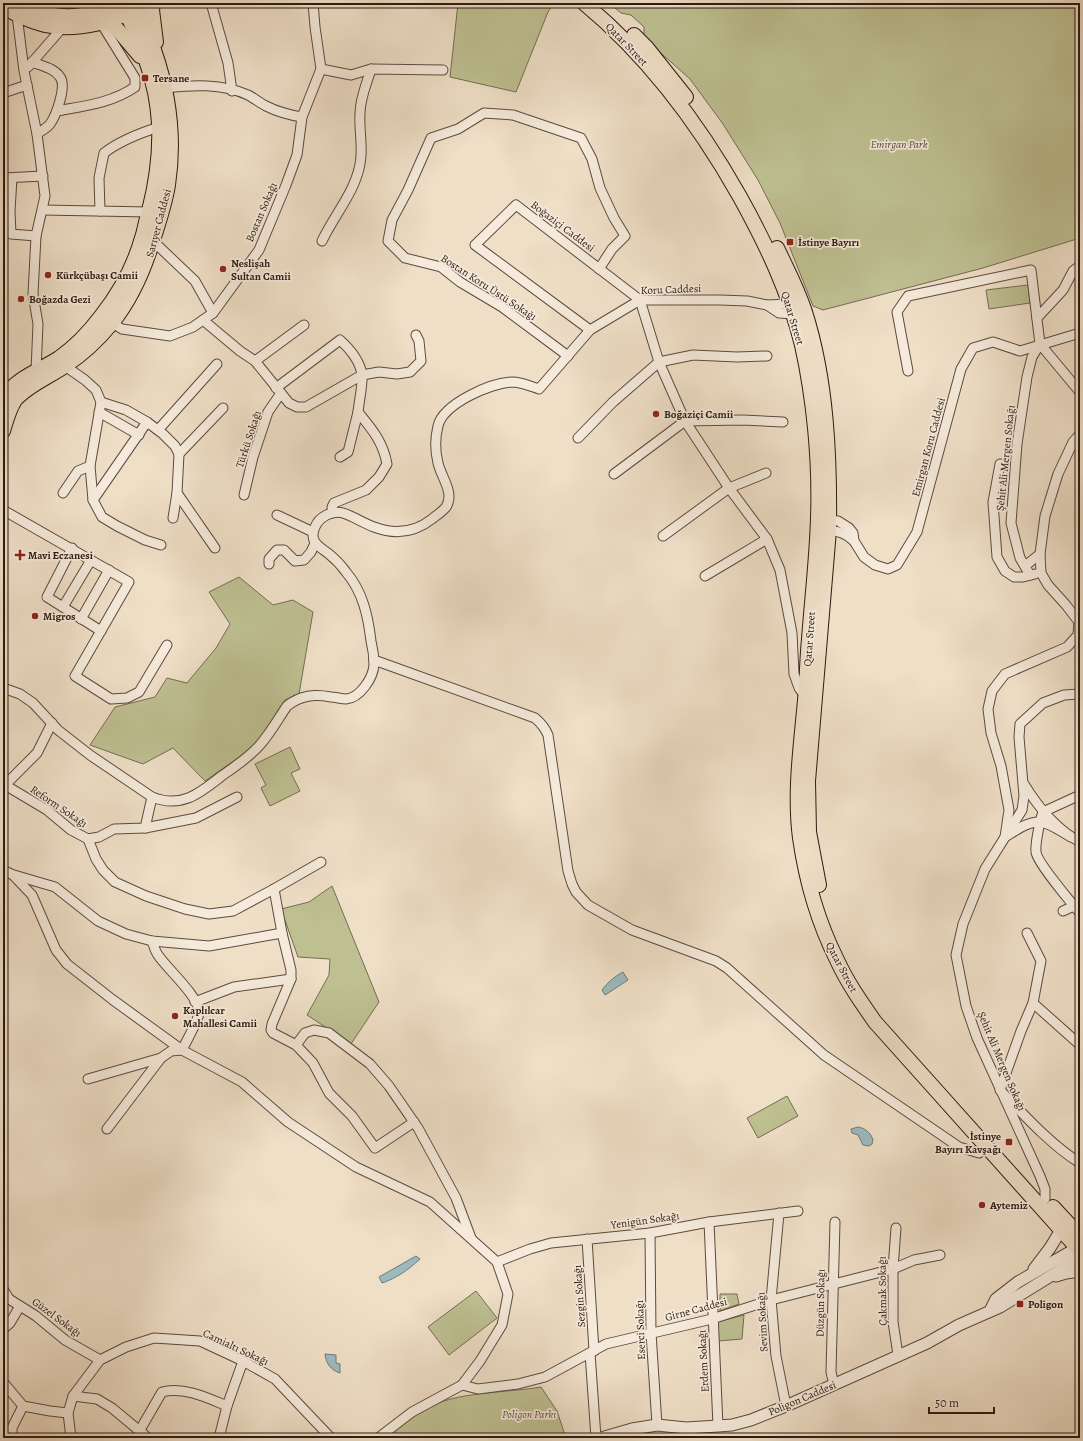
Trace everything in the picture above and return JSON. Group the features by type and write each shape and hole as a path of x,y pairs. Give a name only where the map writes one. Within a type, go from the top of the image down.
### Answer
{"main road":[{"path":"153,3 153,64"},
{"name":"Qatar Street","path":"584,3 614,29 637,52 687,112 706,140 753,220 797,307"},
{"name":"Qatar Street","path":"598,3 647,48 675,82 713,133 761,216 791,277 797,307 814,423 818,478 824,524 808,781 809,832 817,879 825,910 838,942 853,972 881,1014 1061,1230 1079,1248"},
{"path":"3,6 59,16 73,16 130,6"},
{"path":"15,9 46,26 63,27 104,22 130,6"},
{"name":"Sarıyer Caddesi","path":"3,431 11,408 20,396 62,362 87,332 107,319 133,264 148,240 164,205 170,168 171,127 168,101 165,88 153,64 143,50 130,6"},
{"path":"104,22 118,30 153,64"},
{"name":"Sarıyer Caddesi","path":"148,240 148,212 154,194 159,158 158,107 153,64"},
{"name":"Sarıyer Caddesi","path":"3,398 17,382 36,371 62,362"},
{"name":"Qatar Street","path":"824,524 807,660 806,696 798,785 799,822 805,867 822,924 837,962 875,1022 991,1145 1045,1199 1079,1248"}],"street":[{"path":"211,3 228,63 232,91"},
{"name":"Bostan Sokağı","path":"107,319 122,329 170,336 193,327 213,313 259,250 297,155 302,117 321,69 313,3"},
{"path":"15,9 24,71 38,134 45,196 36,236 34,294 38,324 36,371"},
{"path":"57,110 111,99 135,87 135,78 104,22"},
{"path":"24,71 63,27"},
{"path":"32,62 52,70 61,77 63,84 57,110 49,126 38,134"},
{"path":"321,69 351,75 371,69 443,70"},
{"path":"322,241 330,224 344,204 357,175 361,156 361,101 371,69"},
{"path":"3,93 27,85"},
{"path":"165,88 193,85 219,87 247,95 286,115 302,117"},
{"name":"Bostan Koru Üstü Sokağı","path":"568,356 502,307 460,282 441,267 428,262 406,258 388,241 392,220 408,190 431,138 458,129 484,113 513,115 581,138 592,159 600,188 614,218 626,236 612,249 599,269"},
{"path":"100,211 99,178 104,153 114,146 143,132 159,127"},
{"path":"36,236 11,234 8,178 43,176"},
{"name":"Boğaziçi Caddesi","path":"590,330 475,245 516,205 640,300"},
{"path":"43,210 148,212"},
{"path":"148,240 195,281 213,313"},
{"path":"1037,318 1063,290 1073,271 1080,266"},
{"path":"908,370 897,312 908,296 1031,270 1040,344 1080,392"},
{"path":"640,300 659,362 685,421 729,488 767,539 780,570 792,633 794,674 799,688 806,696"},
{"name":"Koru Caddesi","path":"333,513 342,513 375,528 388,531 407,531 425,524 442,512 450,498 438,464 436,450 438,424 444,414 463,399 499,384 512,382 525,384 538,389 590,330 640,300 747,301 766,305 779,313 797,307"},
{"path":"203,320 240,351 255,361 289,403 297,407 306,407 362,375 379,372 397,374 410,372 420,362 420,341 416,335"},
{"path":"255,361 304,325"},
{"name":"Emirgan Koru Caddesi","path":"824,524 850,537 864,556 875,566 888,569 897,565 917,532 961,369 973,348 993,342 1020,350 1080,333"},
{"name":"Türkü Sokağı","path":"244,495 253,457 268,412 279,390 340,340 350,349 362,375"},
{"name":"Şehit Ali Mergen Sokağı","path":"1030,575 1020,558 1011,523 1012,492 1027,377 1032,357 1040,344"},
{"path":"578,438 613,402 659,362 693,355 737,357 767,356"},
{"path":"62,362 96,390 101,402 90,466 93,500 102,517 116,526 145,540 161,544"},
{"path":"158,430 217,364"},
{"path":"340,457 348,452 358,412 362,375"},
{"path":"101,402 126,410 147,422 175,446 179,454 177,493 173,518"},
{"path":"179,454 223,408"},
{"path":"99,412 139,435"},
{"path":"269,564 269,559 277,550 284,550 295,561 304,560 311,552 315,543 314,532 319,520 324,516 333,513 332,507 334,503 366,490 379,477 387,464 385,451 374,432 358,412"},
{"path":"614,474 685,421 742,420 783,422"},
{"path":"93,500 147,422"},
{"path":"1005,836 1009,810 1001,766 991,733 988,708 992,691 1005,674 1067,647 1078,635 1079,622 1048,585 1041,573 1040,554 1045,516 1058,474 1073,442 1080,434"},
{"path":"1000,464 993,502 997,556 1005,571 1014,577 1041,573"},
{"path":"63,493 78,471 90,466"},
{"path":"663,536 729,488 766,473"},
{"path":"177,493 215,548"},
{"path":"3,510 72,548 129,582 74,676 111,698 127,698 139,692 167,645"},
{"path":"277,515 314,532"},
{"path":"705,576 767,539"},
{"path":"3,688 20,694 33,703 58,730 90,755 152,797 162,801 177,801 196,796 246,759 260,745 287,706 297,700 312,695 344,699 354,696 366,685 373,671 374,660 365,608 355,584 340,564 315,543"},
{"path":"72,548 47,597 101,631"},
{"path":"1025,566 1040,554"},
{"path":"63,607 91,560"},
{"path":"81,618 109,570"},
{"path":"374,660 535,718 540,722 548,735 568,871 576,892 588,905 632,930 716,961 727,968 824,1055 959,1147 979,1154 991,1145"},
{"name":"Şehit Ali Mergen Sokağı","path":"1045,1199 1045,1189 1040,1176 977,1038 966,1006 956,955 963,924 985,869 1022,810 1024,796 1019,737 1020,724 1043,703 1064,695 1080,694"},
{"name":"Reform Sokağı","path":"52,723 37,753 5,785 46,810 71,830 88,839 99,837 114,829 145,828 196,818 237,797"},
{"path":"1023,783 1043,812 1071,837"},
{"path":"1080,795 1043,812 1040,822 1036,853 1050,877 1077,904 1080,913"},
{"path":"145,828 152,797"},
{"path":"1005,836 1027,825 1040,822 1080,842"},
{"path":"88,839 96,859 103,870 115,882 146,896 185,909 209,914 233,911 321,862"},
{"path":"3,870 13,875 55,887 98,921 126,934 152,941 209,946 282,932"},
{"path":"13,875 32,895 56,950 67,964 113,1000 182,1050 242,1082 288,1122 356,1167 430,1202 497,1262 508,1294 502,1325 480,1361 462,1385 412,1412 386,1435 378,1438"},
{"path":"274,889 291,970 291,979 272,1024 273,1033 296,1045 313,1063 329,1093 352,1116 375,1148 414,1122"},
{"path":"1063,911 1077,904"},
{"path":"1027,932 1041,961 1034,1003 1021,1031 1000,1090 1070,1157 1080,1163"},
{"path":"152,941 158,955 189,993 198,1007 199,1014 182,1050"},
{"path":"195,1002 234,987 291,979"},
{"path":"1034,1003 1080,1044"},
{"path":"296,1045 305,1033 314,1030 329,1033 370,1064 389,1086 414,1122 456,1198 472,1239"},
{"path":"107,1129 161,1058 171,1051 182,1050"},
{"path":"88,1079 161,1058"},
{"name":"Yenigün Sokağı","path":"497,1262 530,1249 551,1243 650,1233 709,1222 798,1211"},
{"name":"Sevim Sokağı","path":"779,1213 771,1300 776,1356 786,1406"},
{"name":"Erdem Sokağı","path":"709,1222 712,1319 718,1426"},
{"name":"Düzgün Sokağı","path":"834,1385 831,1372 835,1222"},
{"name":"Çakmak Sokağı","path":"896,1228 893,1269 893,1322 898,1355"},
{"path":"1030,1274 1050,1248 1061,1230"},
{"name":"Eserci Sokağı","path":"650,1233 651,1333 657,1425"},
{"name":"Sezgin Sokağı","path":"587,1239 596,1438"},
{"name":"Poligon Caddesi","path":"990,1311 996,1300 1030,1274 1079,1248"},
{"name":"Poligon Caddesi","path":"601,1438 632,1429 657,1425 686,1428 732,1425 751,1420 834,1385 927,1343 959,1325 1000,1307 1044,1280 1079,1248"},
{"name":"Girne Caddesi","path":"462,1385 478,1389 518,1384 545,1377 606,1344 712,1319 771,1300 893,1269 914,1260 940,1255"},
{"path":"1044,1280 1066,1273 1080,1271"},
{"name":"Güzel Sokağı","path":"3,1289 9,1299 36,1316 65,1340 100,1360"},
{"path":"3,1329 10,1323 20,1306"},
{"name":"Camialtı Sokağı","path":"68,1413 74,1396 100,1360 126,1347 154,1338 200,1341 243,1361 276,1379 331,1438"},
{"path":"219,1438 227,1406 243,1361"},
{"path":"3,1382 23,1406 68,1413 71,1438"},
{"path":"140,1430 162,1392 170,1390 187,1392 227,1406"},
{"path":"74,1396 97,1399 112,1408 148,1438"},
{"path":"12,1438 12,1428 23,1406"}],"green space":[{"path":"458,3 554,3 548,12 516,92 450,77"},
{"name":"Emirgan Park","path":"609,3 1080,3 1080,238 983,268 823,310 813,306 780,223 758,180 723,124 690,79 644,38 644,27 631,15 621,13"},
{"path":"1028,285 1030,303 989,309 986,290"},
{"path":"239,577 273,605 293,600 313,612 299,694 285,700 255,746 205,781 173,748 143,764 90,745 115,707 155,697 167,678 187,683 216,648 230,624 209,592"},
{"path":"290,747 300,769 291,773 300,791 270,806 261,788 266,785 255,764"},
{"path":"332,886 379,1002 351,1044 307,1015 329,975 330,959 298,957 281,909 309,902"},
{"path":"787,1096 798,1116 758,1138 747,1118"},
{"path":"476,1291 497,1318 449,1355 428,1327"},
{"path":"720,1294 737,1294 739,1304 720,1311"},
{"path":"744,1315 742,1339 718,1341 717,1322"},
{"name":"Poligon Parkı","path":"541,1387 557,1411 566,1438 389,1438 405,1422 422,1410 440,1402 479,1394"}],"water":[{"path":"623,972 628,980 605,995 602,990 611,980"},
{"path":"858,1127 863,1128 869,1133 873,1140 872,1144 869,1146 863,1145 858,1135 852,1133 851,1129"},
{"path":"416,1256 420,1259 411,1267 382,1283 379,1277"},
{"path":"325,1354 336,1355 336,1363 340,1364 340,1373 334,1370 326,1361"}],"place":[{"name":"Tersane","path":"145,78"},
{"name":"İstinye Bayırı","path":"790,242"},
{"name":"Neslişah Sultan Camii","path":"223,269"},
{"name":"Kürkçübaşı Camii","path":"48,275"},
{"name":"Boğazda Gezi","path":"21,299"},
{"name":"Boğaziçi Camii","path":"656,414"},
{"name":"Mavi Eczanesi","path":"20,555"},
{"name":"Migros","path":"35,616"},
{"name":"Kaplılcar Mahallesi Camii","path":"175,1016"},
{"name":"İstinye Bayırı Kavşağı","path":"1009,1142"},
{"name":"Aytemiz","path":"982,1205"},
{"name":"Poligon","path":"1020,1304"}]}
